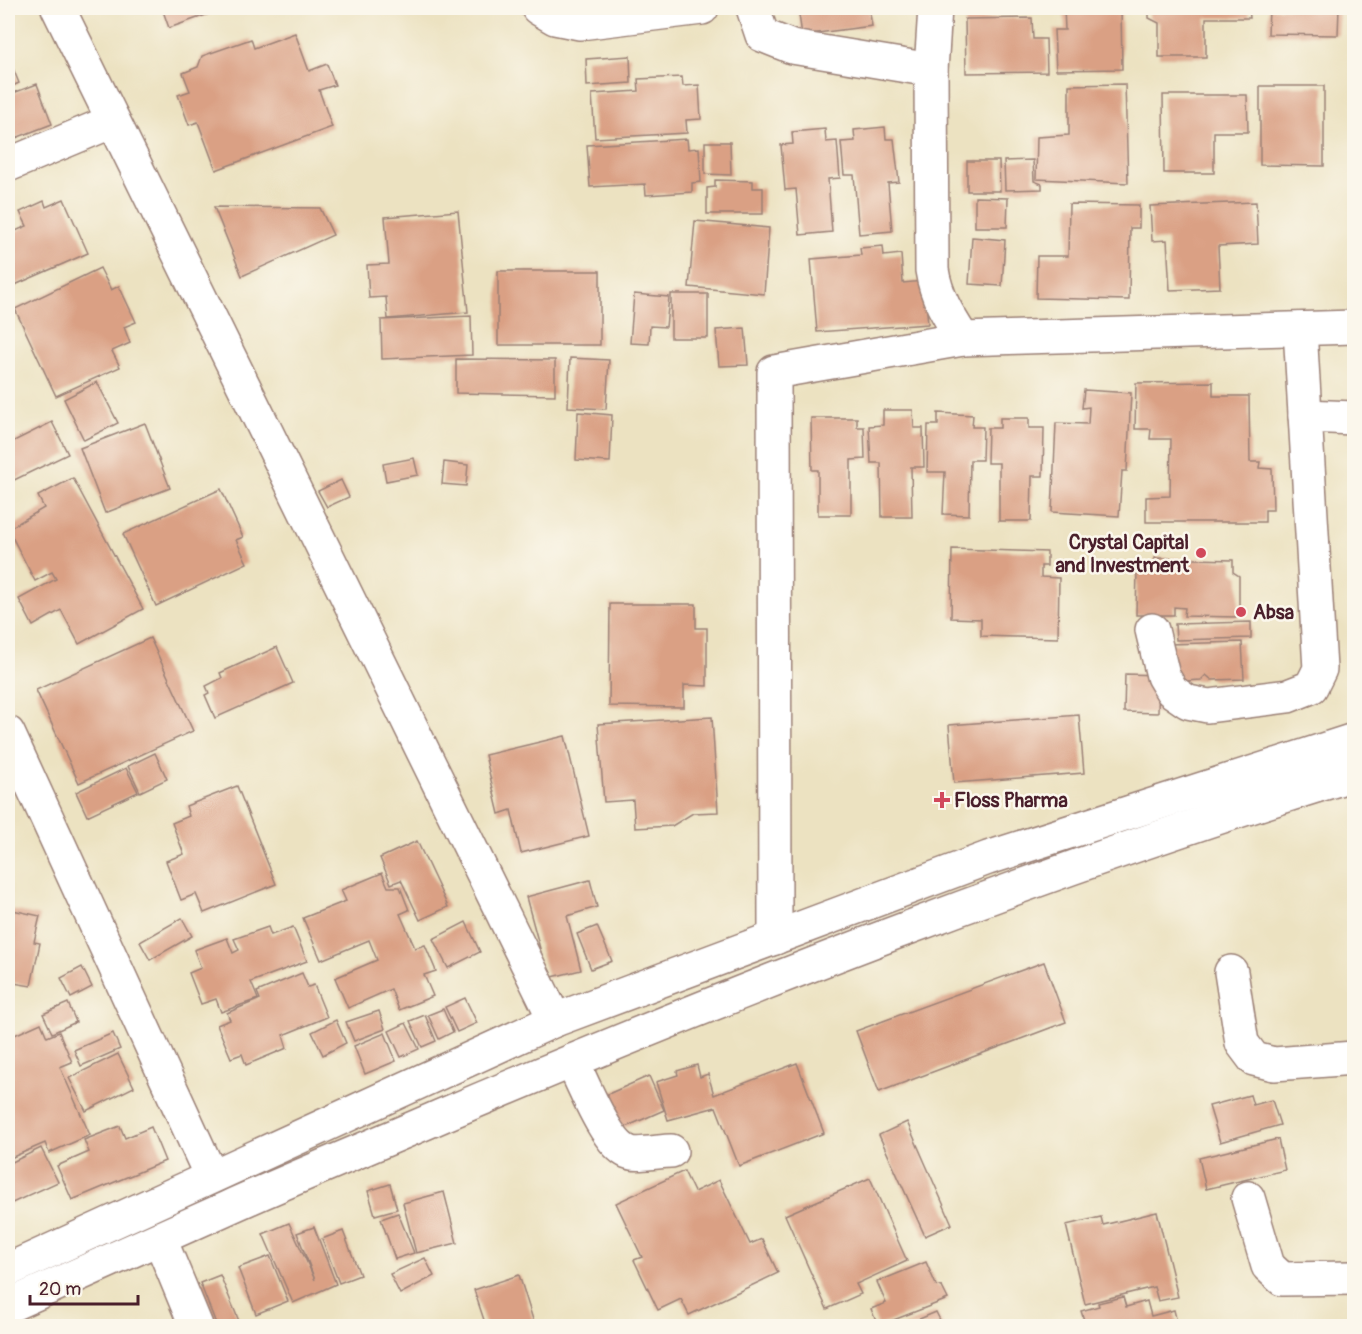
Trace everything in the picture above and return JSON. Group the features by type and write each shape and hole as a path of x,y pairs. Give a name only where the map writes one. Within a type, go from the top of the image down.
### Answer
{"street":[{"path":"58,8 555,1020"},
{"path":"538,8 555,18 580,23 702,8"},
{"path":"753,8 762,35 792,47 931,70"},
{"path":"935,8 931,70 932,270 934,285 946,314 963,339"},
{"path":"8,165 113,121"},
{"path":"776,938 774,372 963,339 1354,327"},
{"path":"1152,630 1163,676 1172,691 1188,702 1208,706 1288,696 1311,687 1320,669 1300,329"},
{"path":"1305,416 1354,418"},
{"path":"8,733 211,1176"},
{"path":"8,1270 555,1020 988,858 1354,740"},
{"path":"8,1306 227,1208 572,1061 760,985 1001,892 1237,810 1354,774"},
{"path":"1231,972 1242,1043 1254,1059 1274,1064 1354,1058"},
{"path":"572,1061 615,1144 630,1153 671,1151"},
{"path":"1248,1198 1268,1266 1282,1279 1354,1278"},
{"path":"160,1239 196,1326"}],"building":[{"path":"162,8 226,8 169,28"},
{"path":"798,8 869,8 872,26 802,35"},
{"path":"1064,8 1121,8 1122,69 1056,70 1054,30 1065,30"},
{"path":"1149,8 1249,8 1250,18 1206,18 1206,57 1159,57 1159,23 1149,18"},
{"path":"1269,8 1339,8 1338,35 1268,34"},
{"path":"1032,18 1033,39 1046,39 1047,72 966,73 965,19"},
{"path":"295,33 309,71 327,64 335,85 319,90 332,127 216,170 198,122 189,125 178,95 190,91 183,73 198,67 202,56 251,39 254,48"},
{"path":"8,56 19,83 8,88"},
{"path":"630,56 631,83 587,86 586,59"},
{"path":"682,77 683,86 699,85 701,119 686,120 687,133 595,138 592,94 639,91 638,79"},
{"path":"37,84 52,124 8,141 8,95"},
{"path":"1125,84 1128,183 1036,179 1037,137 1069,135 1069,85"},
{"path":"1260,86 1324,86 1324,166 1260,165"},
{"path":"1163,95 1247,95 1248,132 1214,132 1214,173 1164,173"},
{"path":"885,127 886,139 894,139 899,182 888,183 892,231 859,234 854,175 844,175 841,142 855,141 854,130"},
{"path":"825,129 826,142 837,141 840,178 828,179 832,232 800,235 796,189 785,190 781,145 793,144 792,132"},
{"path":"687,139 688,149 699,148 701,182 692,183 692,192 646,195 645,184 590,187 587,145"},
{"path":"705,142 730,142 731,175 705,174"},
{"path":"1033,160 1034,181 1042,184 1042,189 1005,190 1004,161"},
{"path":"967,161 999,161 1000,191 967,191"},
{"path":"715,180 753,181 753,188 763,188 763,214 707,214 707,188 715,187"},
{"path":"975,197 1008,198 1007,227 975,227"},
{"path":"64,199 88,253 8,288 8,224 11,233 27,226 20,212 44,201 46,207"},
{"path":"1256,202 1258,244 1218,246 1220,288 1170,290 1167,240 1152,241 1150,206"},
{"path":"1069,204 1139,205 1139,228 1130,228 1129,300 1036,298 1037,256 1068,256"},
{"path":"214,207 320,208 333,235 242,276"},
{"path":"458,211 468,312 388,319 386,297 369,298 367,265 389,264 385,217"},
{"path":"695,221 769,228 764,294 689,287"},
{"path":"972,237 1005,240 1002,286 969,284"},
{"path":"883,246 884,256 901,254 903,283 924,281 928,324 817,332 811,259 861,255 860,248"},
{"path":"100,268 111,290 119,286 136,322 124,327 130,343 112,351 120,367 56,396 15,309"},
{"path":"498,271 600,271 600,345 498,345"},
{"path":"634,294 669,297 666,327 650,326 649,344 630,343"},
{"path":"671,294 708,294 708,338 671,338"},
{"path":"471,316 472,355 382,359 381,320"},
{"path":"745,328 748,365 719,366 716,330"},
{"path":"570,358 609,360 606,409 568,407"},
{"path":"456,359 555,360 555,395 456,393"},
{"path":"97,382 118,423 84,440 64,399"},
{"path":"1213,382 1213,396 1249,396 1250,462 1260,462 1259,468 1272,469 1273,510 1265,510 1265,522 1146,522 1146,497 1170,496 1171,439 1150,439 1151,429 1135,429 1136,383"},
{"path":"1084,390 1131,393 1127,471 1122,471 1119,516 1052,512 1056,423 1088,424 1089,407 1082,408"},
{"path":"883,410 913,410 914,428 923,428 924,467 911,467 912,517 882,517 881,463 871,463 869,426 883,425"},
{"path":"578,412 612,415 610,462 576,460"},
{"path":"938,413 973,415 972,427 983,427 982,460 970,460 969,515 943,514 945,472 927,472 928,425 938,425"},
{"path":"811,418 857,418 857,427 864,427 865,459 851,460 851,515 818,515 818,470 812,470"},
{"path":"1000,418 1029,418 1029,428 1044,428 1043,476 1032,476 1031,521 999,521 999,463 987,463 988,428 1000,428"},
{"path":"52,422 68,454 8,483 8,444"},
{"path":"145,423 170,488 105,513 80,448"},
{"path":"414,458 418,475 386,481 383,464"},
{"path":"444,462 468,465 466,486 442,484"},
{"path":"73,478 143,609 79,644 61,610 33,626 19,599 56,579 52,572 35,581 8,529 44,508 38,496"},
{"path":"341,480 349,497 327,507 318,491"},
{"path":"221,489 243,537 236,540 247,563 156,606 123,534"},
{"path":"952,549 1047,552 1047,566 1041,566 1041,577 1059,578 1058,638 981,636 981,619 951,618"},
{"path":"1155,558 1233,560 1233,572 1239,576 1239,617 1184,616 1185,608 1174,607 1174,615 1136,615 1137,568 1154,568"},
{"path":"610,604 696,604 696,628 707,628 707,686 684,685 684,707 609,706"},
{"path":"1251,622 1251,638 1176,640 1175,624"},
{"path":"150,638 193,731 79,783 36,690"},
{"path":"1242,642 1244,679 1212,680 1206,675 1201,680 1170,682 1168,644"},
{"path":"277,647 293,683 215,718 205,695 209,693 206,686 222,678 220,673"},
{"path":"1125,674 1159,675 1158,713 1124,712"},
{"path":"1079,715 1084,773 954,783 949,725"},
{"path":"712,717 718,812 693,813 672,826 635,828 633,800 604,802 598,724"},
{"path":"565,736 589,836 521,853 511,810 499,814 485,755"},
{"path":"155,753 167,779 140,792 128,766"},
{"path":"126,768 138,792 87,816 76,792"},
{"path":"237,786 276,884 204,913 196,894 181,900 166,861 184,854 172,823 189,816 186,806"},
{"path":"417,841 448,907 420,920 401,880 391,884 380,858"},
{"path":"382,873 388,887 400,887 409,910 400,914 415,948 425,945 436,971 424,975 433,996 399,1010 391,989 348,1008 335,978 377,960 369,940 321,960 303,918 346,901 341,890"},
{"path":"590,880 597,907 567,916 581,970 548,978 526,897"},
{"path":"8,909 40,916 34,942 40,943 31,986 14,983 9,1009"},
{"path":"182,918 192,936 150,960 140,942"},
{"path":"466,922 480,952 448,968 433,939"},
{"path":"597,926 612,961 591,969 577,934"},
{"path":"268,927 271,935 293,927 307,961 251,982 258,999 221,1012 216,999 201,1004 189,973 201,968 194,950 227,938 233,953 239,950 234,939"},
{"path":"1044,962 1066,1022 879,1092 856,1031"},
{"path":"82,967 92,987 71,998 61,978"},
{"path":"302,973 308,987 314,985 327,1017 283,1035 287,1048 246,1065 242,1054 231,1058 217,1025 230,1020 227,1013 260,999 257,992"},
{"path":"465,998 477,1023 457,1032 445,1007"},
{"path":"68,1003 76,1022 52,1033 43,1014"},
{"path":"443,1009 453,1032 439,1039 428,1015"},
{"path":"379,1011 385,1029 354,1041 346,1022"},
{"path":"425,1015 436,1041 422,1047 410,1021"},
{"path":"336,1020 346,1043 323,1055 312,1032"},
{"path":"41,1023 47,1037 59,1032 72,1062 60,1067 90,1135 49,1153 45,1143 8,1159 8,1038"},
{"path":"406,1023 419,1049 401,1057 389,1031"},
{"path":"113,1033 120,1049 81,1066 74,1050"},
{"path":"385,1033 396,1061 365,1074 354,1046"},
{"path":"118,1054 134,1087 86,1111 69,1078"},
{"path":"797,1063 824,1133 739,1166 716,1107 668,1120 656,1082 678,1075 677,1071 697,1065 700,1077 708,1074 714,1095"},
{"path":"649,1076 664,1110 621,1129 606,1095"},
{"path":"1250,1095 1253,1105 1272,1100 1280,1125 1220,1142 1209,1106"},
{"path":"907,1122 952,1224 925,1236 879,1135"},
{"path":"120,1126 125,1138 151,1127 165,1161 72,1200 57,1166 89,1152 84,1140"},
{"path":"1278,1139 1285,1170 1206,1189 1199,1158"},
{"path":"41,1148 58,1182 10,1204 8,1164"},
{"path":"684,1171 694,1192 719,1180 750,1244 762,1239 778,1273 689,1315 681,1299 658,1310 634,1260 642,1257 616,1203"},
{"path":"870,1178 907,1261 856,1284 861,1294 827,1309 785,1215"},
{"path":"390,1184 397,1209 375,1215 368,1191"},
{"path":"444,1192 457,1243 416,1253 403,1203"},
{"path":"1157,1212 1178,1297 1158,1301 1154,1287 1085,1304 1066,1225 1101,1217 1103,1225"},
{"path":"398,1213 414,1253 395,1259 381,1219"},
{"path":"289,1223 315,1280 297,1233 314,1227 336,1284 293,1303 263,1234"},
{"path":"343,1231 360,1275 339,1283 322,1239"},
{"path":"270,1256 288,1301 256,1314 238,1268"},
{"path":"425,1258 434,1276 400,1294 390,1274"},
{"path":"926,1262 936,1285 942,1287 948,1299 878,1326 871,1309 886,1303 877,1282"},
{"path":"220,1275 239,1321 226,1326 217,1326 200,1283"},
{"path":"519,1275 535,1326 486,1326 474,1290"},
{"path":"1123,1297 1126,1307 1147,1301 1151,1316 1174,1310 1178,1326 1086,1326 1081,1311 1099,1306 1098,1303"},
{"path":"936,1312 943,1326 903,1326"}],"place":[{"name":"Crystal Capital and Investment","path":"1201,553"},
{"name":"Absa","path":"1241,612"},
{"name":"Floss Pharma","path":"942,800"}]}
